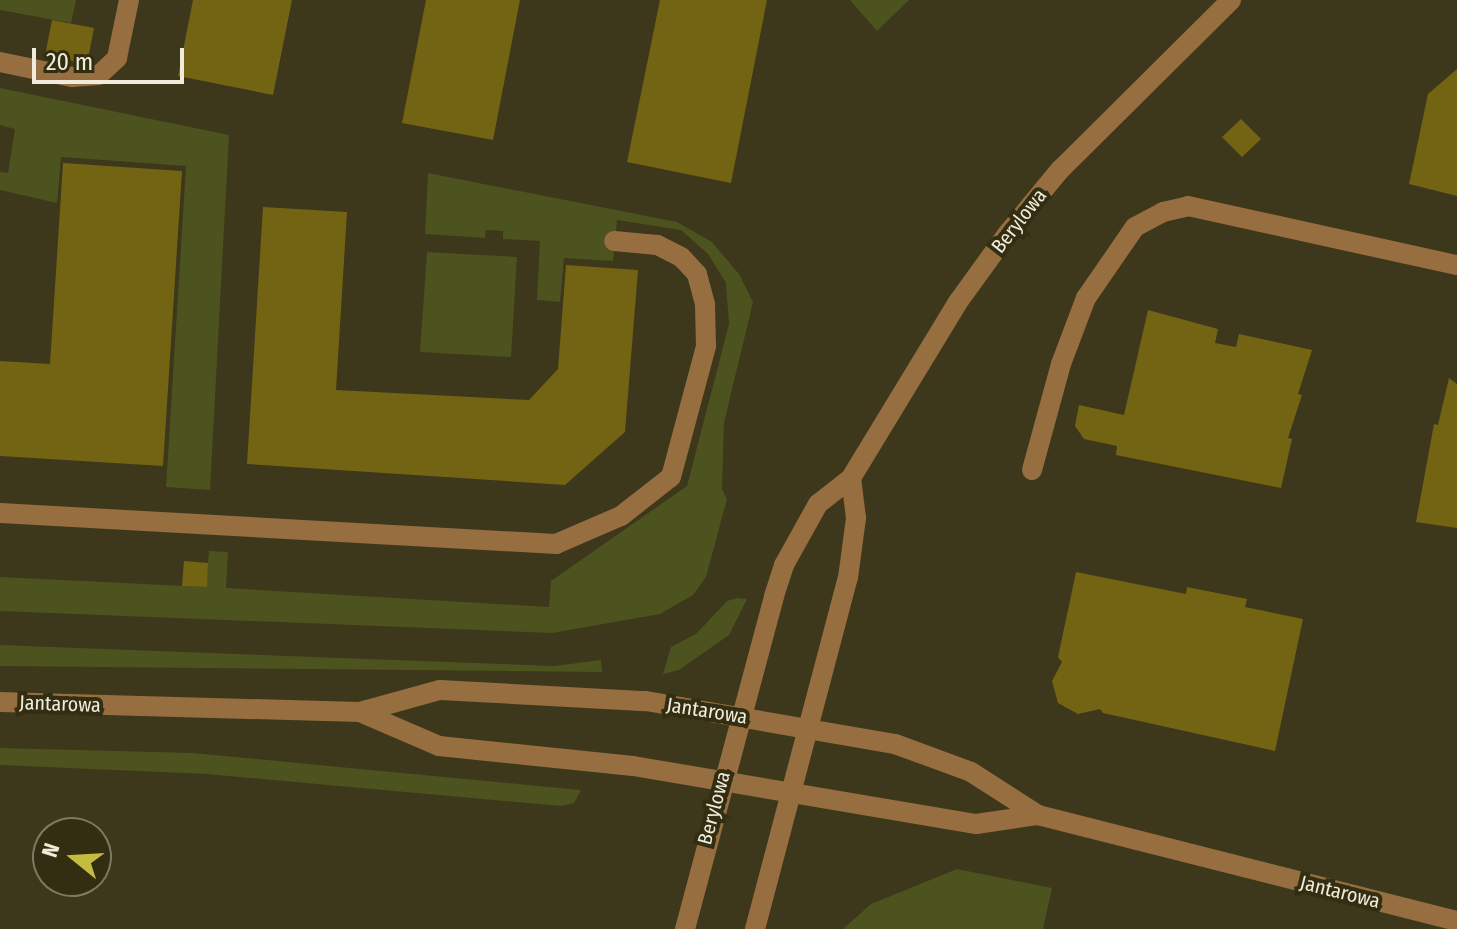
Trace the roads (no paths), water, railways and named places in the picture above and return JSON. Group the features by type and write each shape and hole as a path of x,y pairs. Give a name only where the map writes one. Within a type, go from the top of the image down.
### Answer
{"street":[{"path":"0,62 72,77 99,75 117,58 129,0"},
{"name":"Berylowa","path":"685,929 739,716 784,565 818,504 851,478 958,302 1008,233 1060,170 1231,0"},
{"path":"1032,470 1061,364 1086,298 1135,227 1163,212 1188,206 1457,265"},
{"path":"0,513 556,544 608,522 671,477 706,346 705,304 697,274 681,257 657,245 614,241"},
{"path":"755,929 789,791 848,578 856,518 851,478"},
{"name":"Jantarowa","path":"0,702 360,712 440,690 615,698 739,716 895,744 971,772 1038,815 1457,921"},
{"name":"Jantarowa","path":"360,712 439,746 722,780 976,824 1038,815"}]}
